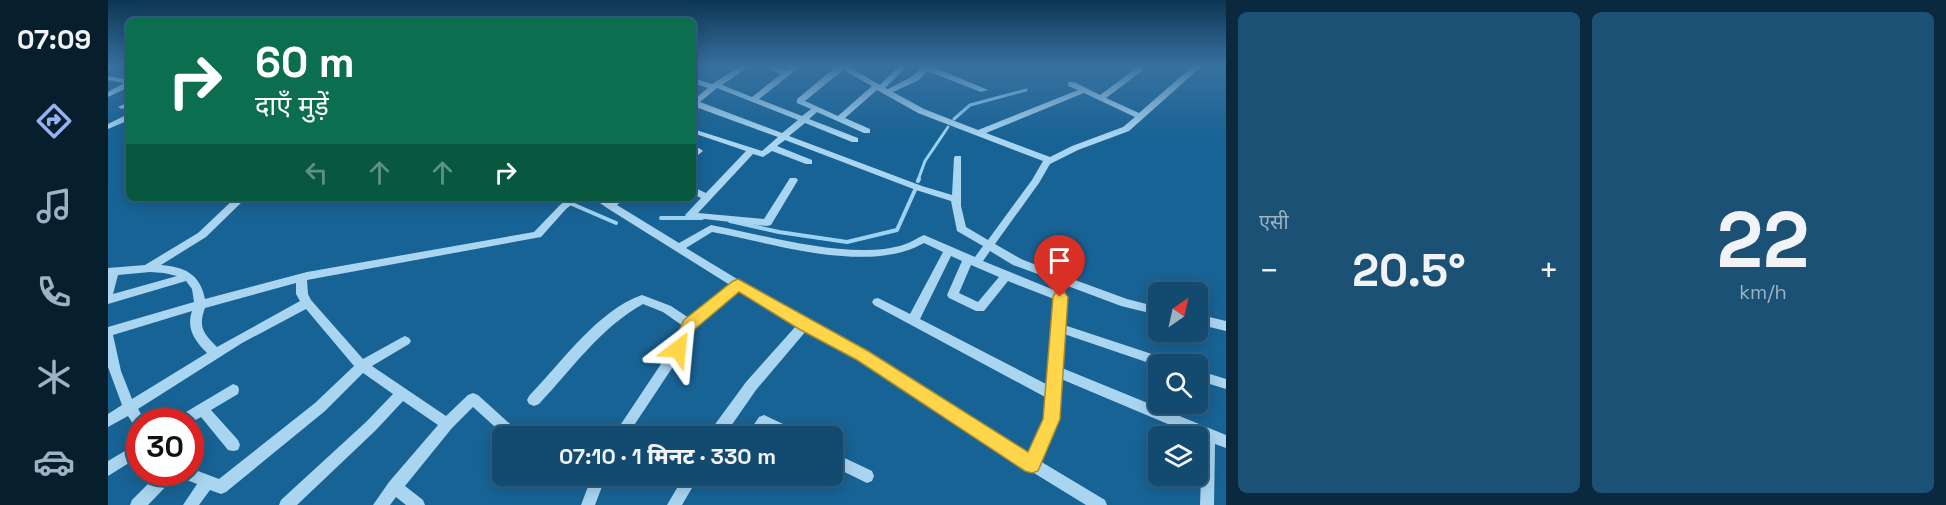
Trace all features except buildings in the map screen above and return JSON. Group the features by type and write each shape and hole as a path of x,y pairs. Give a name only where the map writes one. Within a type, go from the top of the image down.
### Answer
{"street":[{"path":"696,101 711,90"},
{"path":"725,90 855,140"},
{"path":"753,100 767,90"},
{"path":"814,90 800,101 867,131"},
{"path":"840,118 881,90"},
{"path":"883,90 921,111 1050,160"},
{"path":"978,133 1085,90 1141,117"},
{"path":"1101,98 1113,90"},
{"path":"1006,276 980,308 953,295 973,260 989,245 1050,160 1075,147 1125,129 1172,90"},
{"path":"696,104 919,188 956,199"},
{"path":"696,132 750,152 763,154 816,109"},
{"path":"108,127 126,118"},
{"path":"771,147 809,162"},
{"path":"750,152 690,214 767,222 793,180"},
{"path":"958,158 956,199 961,229 1017,262 1059,276 1125,303 1148,308"},
{"path":"696,191 706,196"},
{"path":"147,268 202,235 238,201"},
{"path":"307,303 216,354 129,408 110,364 108,334 200,304 301,278 436,251 537,235 571,201"},
{"path":"615,202 678,248 804,325 862,356 1101,505"},
{"path":"678,248 711,228 814,248 862,253 905,248 924,239 1006,276 1060,297"},
{"path":"913,320 949,250"},
{"path":"108,293 110,272 147,268 185,274 199,290 200,304 195,324 200,336 216,354"},
{"path":"1032,464 1052,419 1052,394 1059,328 1059,276"},
{"path":"108,300 188,277"},
{"path":"301,278 302,294 307,303 362,366 447,424"},
{"path":"627,426 678,349 690,324 738,285"},
{"path":"534,400 616,315 642,299 668,309 690,324"},
{"path":"879,302 1052,394"},
{"path":"1208,322 1226,326"},
{"path":"722,426 751,386 804,325"},
{"path":"1059,328 1148,358"},
{"path":"204,481 221,487 304,421 362,366 405,341"},
{"path":"1055,371 1188,426"},
{"path":"1208,378 1226,384"},
{"path":"204,408 233,390"},
{"path":"286,505 371,426 401,394"},
{"path":"380,505 447,424 473,399 503,426"},
{"path":"108,421 126,410"},
{"path":"204,411 233,445"},
{"path":"760,426 764,421 774,426"},
{"path":"1208,434 1226,442"},
{"path":"1208,442 1208,478"},
{"path":"108,469 126,457"},
{"path":"843,464 867,476"},
{"path":"190,505 207,482"},
{"path":"136,505 156,486"},
{"path":"588,505 593,486"},
{"path":"674,505 686,486"},
{"path":"1207,505 1208,486"},
{"path":"394,487 418,505"}],"waterway":[{"path":"954,119 970,105 1026,90"},
{"path":"918,180 925,161 948,127"},
{"path":"730,221 779,232 847,242 897,230 915,190"},
{"path":"572,204 616,223"},
{"path":"661,218 702,218"}],"route":[{"path":"678,349 690,324 738,285 804,325 862,356 959,420 1032,464 1052,419 1060,297"}]}
